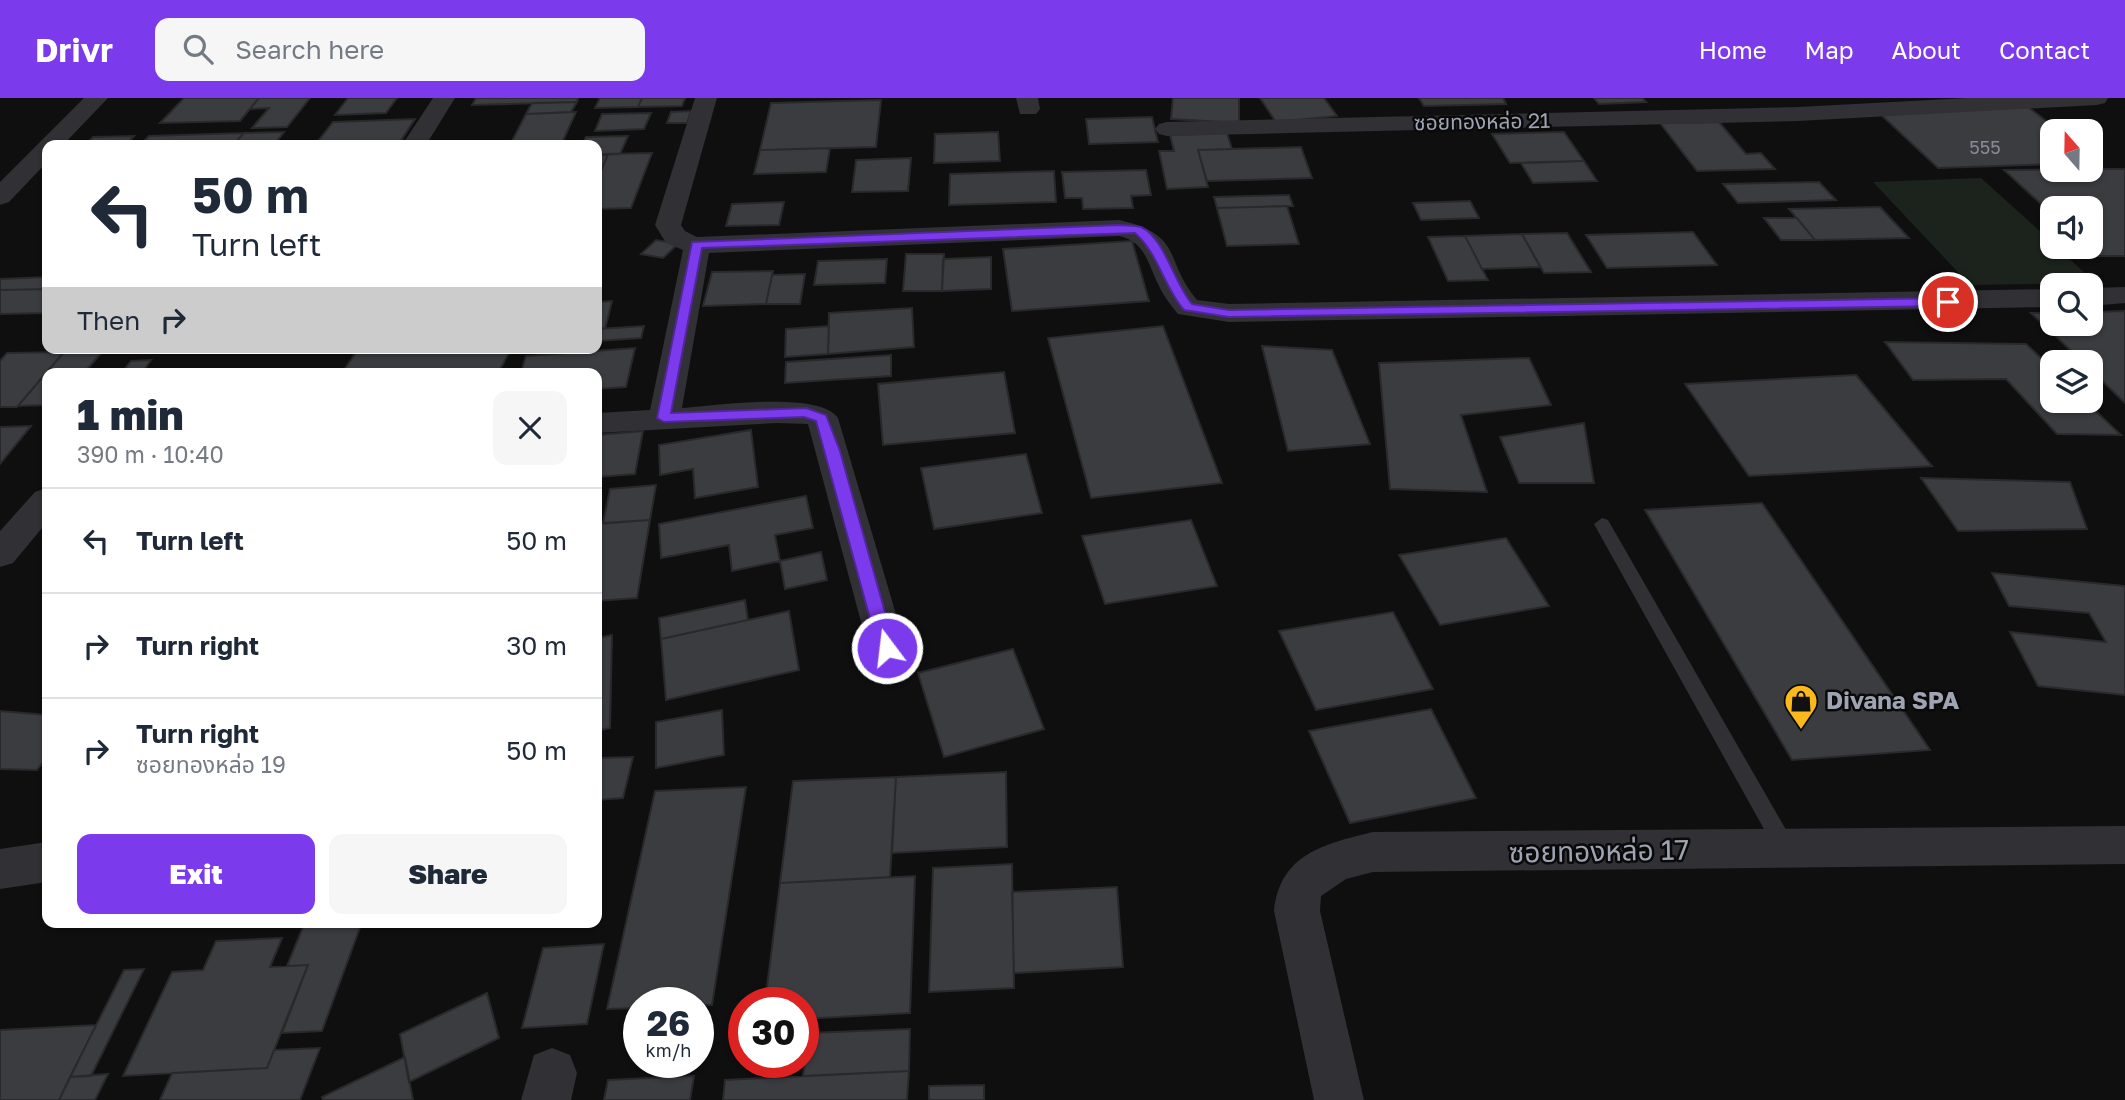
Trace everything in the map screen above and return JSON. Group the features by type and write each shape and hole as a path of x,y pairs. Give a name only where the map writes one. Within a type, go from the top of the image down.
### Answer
{"street":[{"path":"56,140 96,98"},
{"path":"417,140 444,98"},
{"path":"706,98 668,225 675,238 696,244 1138,230 1151,241 1178,295 1188,308 1229,313 2040,298"},
{"path":"1778,98 1798,114"},
{"name":"ซอยทองหล่อ 21","path":"1167,129 1798,114 2097,98"},
{"path":"0,197 42,154"},
{"path":"664,418 696,244"},
{"path":"2103,296 2125,295"},
{"path":"602,423 806,412 822,418 887,648"},
{"path":"0,554 42,506"},
{"name":"ซอยทองหล่อ 17","path":"1339,1100 1297,911 1300,889 1322,870 1340,860 1373,852 2125,845"},
{"path":"0,869 42,863"}],"lane":[{"path":"1602,524 1786,849"}],"shaded area":[{"path":"1981,178 2040,231 2040,259 2069,259 2085,273 2040,273 2040,284 1970,285 1873,182"}],"building":[{"path":"184,98 259,98 240,121 160,123"},
{"path":"259,98 310,98 287,127 252,128 269,108 250,109"},
{"path":"348,98 397,98 386,113 335,115"},
{"path":"476,98 578,98 577,102 472,105"},
{"path":"600,98 642,98 638,107 595,108"},
{"path":"642,98 685,98 682,106 638,107"},
{"path":"1173,98 1239,98 1239,123 1171,119"},
{"path":"1260,98 1324,98 1337,116 1276,122"},
{"path":"1419,98 1503,98 1506,104 1424,106"},
{"path":"1594,98 1642,98 1646,102 1599,104"},
{"path":"881,100 876,147 760,150 771,103"},
{"path":"577,102 571,112 526,114 532,103"},
{"path":"2027,106 2044,119 2040,119 2040,164 1938,168 1879,113"},
{"path":"691,111 687,123 667,123 671,112"},
{"path":"576,112 563,140 513,140 526,114"},
{"path":"651,113 644,129 595,131 602,114"},
{"path":"1152,117 1158,142 1089,144 1086,119"},
{"path":"415,119 401,140 319,140 333,122"},
{"path":"1719,122 1746,154 1761,153 1775,169 1697,171 1660,123"},
{"path":"284,132 278,140 238,140 244,133"},
{"path":"998,132 1000,161 934,163 935,134"},
{"path":"1564,132 1584,161 1510,163 1492,134"},
{"path":"244,133 238,140 145,140 149,136"},
{"path":"1227,133 1232,149 1198,150 1208,187 1167,189 1159,151 1174,151 1170,135"},
{"path":"134,136 130,140 90,140 93,137"},
{"path":"628,136 620,154 602,155 602,140 584,140 586,137"},
{"path":"1301,147 1312,178 1207,181 1198,150"},
{"path":"830,148 826,172 754,174 760,150"},
{"path":"652,153 631,208 602,209 602,169 608,154"},
{"path":"608,154 602,169 602,155"},
{"path":"911,158 908,191 852,192 856,160"},
{"path":"1584,161 1597,181 1533,183 1521,163"},
{"path":"2104,169 2125,169 2125,256 2103,256 2103,196 2040,196 2040,203 2004,170 2040,170 2040,182 2104,182"},
{"path":"1146,170 1151,195 1131,196 1133,208 1083,209 1082,198 1065,198 1062,172"},
{"path":"1054,171 1056,202 949,205 950,174"},
{"path":"1819,182 1836,200 1738,203 1723,184"},
{"path":"1289,195 1293,206 1217,208 1214,197"},
{"path":"1470,201 1479,218 1421,220 1413,203"},
{"path":"784,202 779,225 726,226 732,204"},
{"path":"1287,206 1299,244 1227,246 1217,208"},
{"path":"1880,207 1909,238 1815,240 1789,209"},
{"path":"1764,218 1797,218 1815,240 1781,240"},
{"path":"1693,232 1717,265 1607,268 1586,235"},
{"path":"1567,233 1591,272 1544,273 1522,234"},
{"path":"1522,234 1540,267 1482,269 1465,236"},
{"path":"1465,236 1488,280 1448,281 1428,237"},
{"path":"656,240 678,244 663,258 641,254"},
{"path":"1132,241 1149,301 1012,311 1003,249"},
{"path":"906,254 944,254 942,291 903,291"},
{"path":"991,257 991,289 942,291 943,259"},
{"path":"887,259 885,283 814,285 818,261"},
{"path":"773,271 766,304 703,306 712,272"},
{"path":"805,274 800,304 766,304 772,275"},
{"path":"42,277 42,289 0,290 0,279"},
{"path":"42,289 42,313 0,314 0,290"},
{"path":"612,301 605,329 602,329 602,302"},
{"path":"912,308 914,347 828,354 829,313"},
{"path":"2125,311 2125,403 2103,382 2103,350 2070,350 2055,336 2103,336 2103,312"},
{"path":"2031,313 2040,313 2040,321"},
{"path":"644,326 641,338 602,341 602,329"},
{"path":"829,326 828,354 785,357 786,329"},
{"path":"1163,326 1222,483 1091,498 1048,338"},
{"path":"1885,342 2026,344 2040,357 2040,413 2098,413 2121,435 2057,434 2006,379 1913,380"},
{"path":"1262,346 1332,350 1370,444 1288,451"},
{"path":"635,348 626,387 602,389 602,368 522,368 526,356 602,354 602,350"},
{"path":"7,353 62,354 50,368 42,368 42,378 17,407 0,407 0,361"},
{"path":"62,354 100,354 88,368 50,368"},
{"path":"355,354 508,354 501,368 345,368"},
{"path":"891,355 891,376 785,383 786,362"},
{"path":"1529,358 1551,405 1461,415 1487,492 1390,489 1379,363"},
{"path":"151,360 145,368 126,368 131,361"},
{"path":"1004,372 1015,433 883,445 878,384"},
{"path":"1856,375 1932,466 1749,476 1685,384"},
{"path":"42,378 42,405 18,406"},
{"path":"1584,423 1594,483 1519,483 1500,437"},
{"path":"31,426 0,464 0,427"},
{"path":"751,430 758,487 695,498 693,469 660,475 659,445"},
{"path":"643,431 635,474 602,477 602,435"},
{"path":"1026,454 1042,513 934,529 921,468"},
{"path":"1921,478 2070,482 2087,529 1958,531"},
{"path":"656,485 650,520 603,523 610,489"},
{"path":"806,496 813,528 775,535 780,561 732,571 729,545 661,558 659,524"},
{"path":"1762,503 1930,750 1792,760 1645,510"},
{"path":"650,520 637,598 602,601 602,524"},
{"path":"1191,520 1217,586 1105,604 1082,536"},
{"path":"1506,538 1549,606 1440,625 1399,555"},
{"path":"821,552 827,580 785,589 780,561"},
{"path":"1992,573 2125,586 2125,695 2038,686 2010,632 2106,642 2089,613 2009,606"},
{"path":"745,600 748,620 661,639 659,618"},
{"path":"789,611 799,670 666,700 661,639"},
{"path":"1393,612 1433,689 1316,710 1279,631"},
{"path":"612,635 610,728 602,730 602,637"},
{"path":"1013,649 1044,729 944,757 918,673"},
{"path":"1431,709 1476,798 1350,823 1309,731"},
{"path":"722,710 724,755 656,768 656,722"},
{"path":"0,711 42,715 42,764 37,770 0,769"},
{"path":"633,757 623,798 602,800 602,758"},
{"path":"1006,772 1007,847 892,853 896,777"},
{"path":"896,777 890,877 780,883 793,781"},
{"path":"746,787 714,992 714,987 623,987 623,1008 607,1009 655,791"},
{"path":"1012,864 1014,988 929,992 933,868"},
{"path":"915,876 910,1013 819,1018 819,987 767,987 780,883"},
{"path":"1117,887 1123,967 1014,973 1012,892"},
{"path":"303,928 360,928 322,1031 282,1033 308,965 287,966"},
{"path":"282,938 270,967 308,965 267,1068 123,1076 172,972 203,970 216,941"},
{"path":"604,944 587,1024 522,1028 543,948"},
{"path":"144,969 91,1076 70,1077 124,970"},
{"path":"487,993 499,1038 409,1082 400,1034"},
{"path":"96,1025 59,1100 0,1100 0,1030"},
{"path":"910,1029 909,1071 819,1075 819,1033"},
{"path":"320,1048 300,1100 160,1100 172,1073 267,1068 274,1050"},
{"path":"405,1057 413,1100 323,1100 322,1097"},
{"path":"909,1071 907,1100 723,1100 725,1080 819,1078 819,1075"},
{"path":"108,1074 95,1100 59,1100 70,1077"},
{"path":"694,1078 690,1100 604,1100 608,1080"},
{"path":"984,1085 984,1100 929,1100 929,1086"}],"place":[{"name":"Divana SPA","path":"1801,731"}],"route":[{"path":"887,648 822,418 806,412 664,418 696,244 1138,230 1151,241 1178,295 1188,308 1229,313 1948,302"}]}
